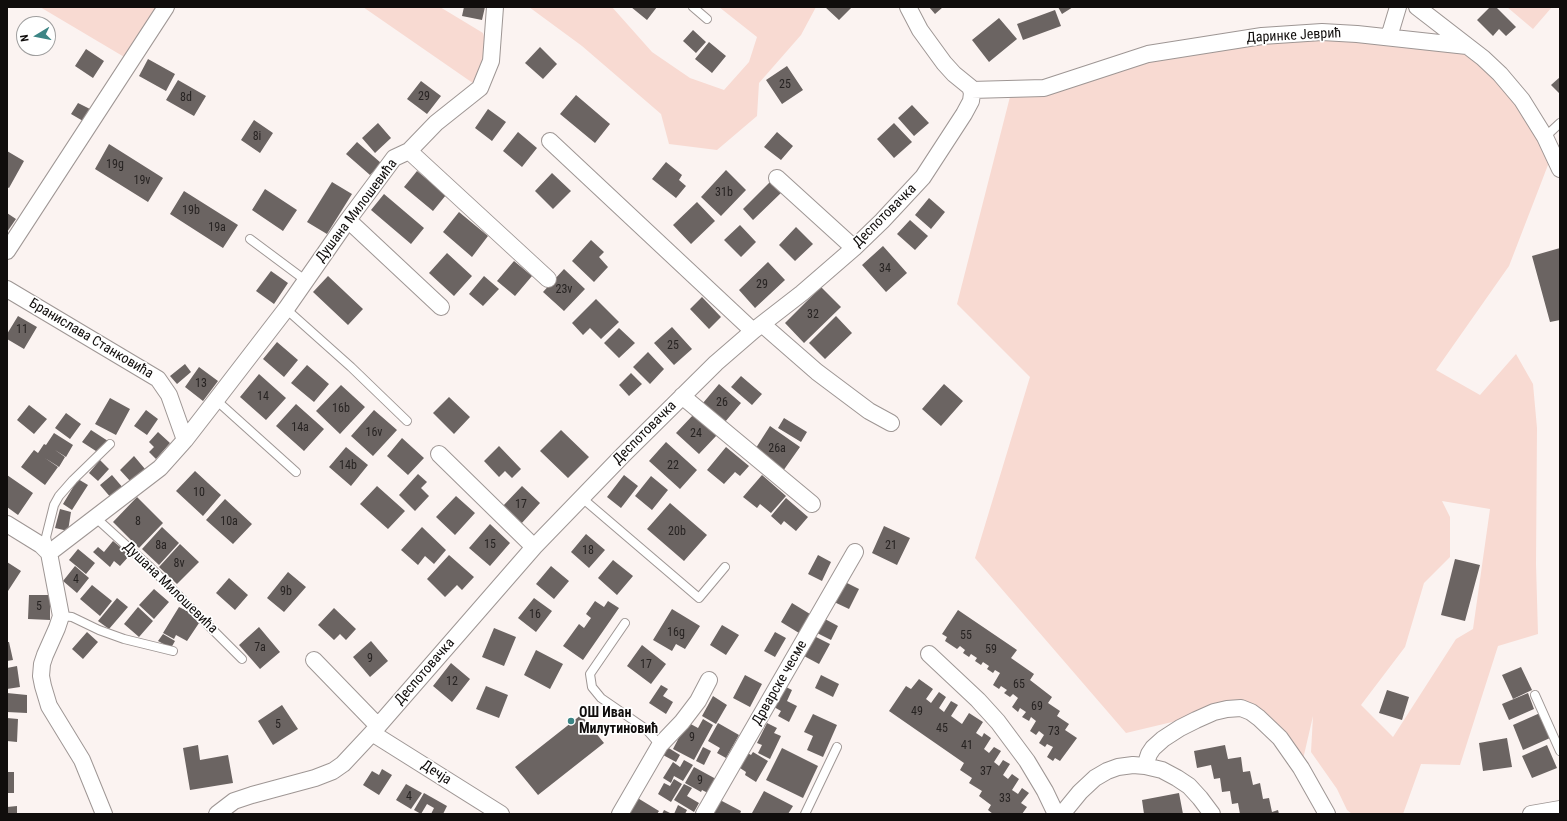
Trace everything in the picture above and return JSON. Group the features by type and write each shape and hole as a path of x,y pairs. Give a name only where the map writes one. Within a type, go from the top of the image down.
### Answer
{"street":[{"path":"7,251 166,7"},
{"name":"Душана Милошевића","path":"49,553 160,468 185,440 286,309 305,280 394,158 409,151 436,123 480,88 491,62 495,7"},
{"path":"908,7 920,30 944,63 971,90"},
{"path":"1388,38 1398,7"},
{"path":"1417,7 1500,74 1522,100 1545,137 1560,169"},
{"name":"Даринке Јеврић","path":"971,90 1044,88 1148,54 1262,36 1322,32 1357,34 1467,46"},
{"name":"Деспотовачка","path":"217,814 234,801 315,778 333,771 353,754 534,547 682,396 758,328 802,293 882,222 923,177 971,101 971,90"},
{"path":"550,141 758,328 790,350 823,377 869,411 891,423"},
{"path":"409,151 548,279"},
{"path":"777,178 854,248"},
{"path":"348,220 441,307"},
{"name":"Бранислава Станковића","path":"7,289 158,379 169,395 185,440"},
{"path":"682,396 812,504"},
{"path":"439,454 534,547"},
{"path":"7,524 41,545 49,553 61,616 42,664 41,676 43,686 49,706 82,760 104,814"},
{"name":"Дрварске чесме","path":"704,814 855,552"},
{"path":"929,654 978,700 998,722 1027,761 1046,791 1056,814"},
{"name":"Дечја","path":"314,660 375,729 501,814"},
{"path":"620,814 660,745 682,722 698,700 709,680"},
{"path":"1145,766 1149,754 1153,748 1163,739 1180,728 1214,712 1241,708 1251,712 1259,718 1280,738 1301,768 1327,814"},
{"path":"1062,814 1086,785 1107,771 1126,766 1145,766 1162,770 1189,786 1212,814"},
{"path":"1531,814 1560,809"}],"lane":[{"path":"693,7 707,19"},
{"path":"1545,137 1560,123"},
{"path":"250,239 305,280"},
{"path":"286,309 351,367 407,421"},
{"path":"216,400 296,472"},
{"path":"49,553 46,537 54,505 59,496 73,480 110,444"},
{"path":"582,498 700,598 725,568"},
{"name":"Душана Милошевића","path":"96,518 150,567 242,659"},
{"path":"61,616 72,617 112,635 174,651"},
{"path":"625,623 590,674 592,687 600,698 646,729 660,745"},
{"path":"1535,695 1560,751"},
{"path":"805,814 837,746"}],"shaded area":[{"path":"40,7 166,7 131,61"},
{"path":"363,7 440,7 483,33 491,61 480,88"},
{"path":"529,7 612,7 652,52 690,78 724,90 749,62 757,37 719,7 816,7 801,35 759,83 757,116 717,150 669,144 661,114 582,46"},
{"path":"1507,7 1552,7 1533,29"},
{"path":"1262,36 1467,46 1500,74 1553,152 1509,266 1436,370 1480,395 1516,354 1533,384 1537,428 1536,564 1538,634 1498,646 1460,765 1421,764 1403,814 1352,814 1347,810 1337,789 1311,752 1313,716 1301,768 1259,718 1214,712 1126,733 975,558 1030,377 957,304 1012,89 1067,80","holes":["1442,501 1490,509 1473,629 1456,639 1393,737 1361,705 1405,647 1424,583 1450,557 1450,517"]}],"building":[{"path":"464,7 485,7 482,20 462,16"},
{"path":"631,7 657,7 647,20"},
{"path":"825,7 852,7 839,20"},
{"path":"929,7 943,7 935,14"},
{"path":"1058,7 1073,7 1062,14"},
{"path":"1490,7 1496,7 1516,27 1506,36 1499,29 1493,36 1477,20"},
{"path":"1055,10 1061,26 1023,40 1017,24"},
{"path":"999,18 1017,39 989,62 972,40"},
{"path":"693,30 706,42 696,53 683,41"},
{"path":"709,42 726,56 712,73 695,59"},
{"path":"540,47 557,64 543,79 525,63"},
{"path":"86,49 104,61 93,78 75,66"},
{"path":"148,59 175,74 166,91 139,76"},
{"path":"787,66 803,90 782,104 766,80"},
{"path":"1560,77 1560,94 1551,85"},
{"path":"178,80 206,96 194,116 166,100"},
{"path":"421,81 441,96 427,114 407,99"},
{"path":"576,95 610,124 595,143 560,114"},
{"path":"78,103 90,109 83,121 71,114"},
{"path":"912,105 929,123 914,136 898,118"},
{"path":"488,109 506,122 492,141 475,128"},
{"path":"254,120 273,133 260,153 241,140"},
{"path":"378,123 391,138 375,153 362,138"},
{"path":"894,123 912,142 894,158 877,139"},
{"path":"518,132 537,148 522,167 503,151"},
{"path":"777,132 793,146 781,160 764,147"},
{"path":"357,142 381,163 370,175 346,154"},
{"path":"109,144 163,178 148,202 95,169"},
{"path":"7,151 24,161 9,188 7,187"},
{"path":"666,162 682,175 679,180 686,186 676,198 652,179"},
{"path":"726,170 746,190 721,216 701,197"},
{"path":"417,171 446,195 433,211 404,187"},
{"path":"552,173 571,191 553,209 535,191"},
{"path":"771,181 782,192 753,220 743,209"},
{"path":"332,182 352,194 327,234 307,222"},
{"path":"265,189 297,210 283,231 252,210"},
{"path":"184,191 238,225 223,248 170,214"},
{"path":"384,194 424,228 411,244 371,210"},
{"path":"929,198 945,212 931,229 915,215"},
{"path":"697,202 715,221 691,244 673,225"},
{"path":"459,212 488,236 472,257 443,232"},
{"path":"7,213 16,219 7,232"},
{"path":"910,220 928,236 915,250 897,234"},
{"path":"740,225 756,242 741,257 724,240"},
{"path":"796,227 813,244 795,261 779,245"},
{"path":"591,240 604,252 599,257 608,267 594,282 572,261"},
{"path":"883,246 907,273 886,292 862,265"},
{"path":"1560,248 1560,320 1550,322 1532,256"},
{"path":"447,253 472,276 454,296 429,273"},
{"path":"514,261 532,276 515,296 497,281"},
{"path":"768,262 785,280 755,308 739,290"},
{"path":"564,269 585,289 564,311 543,292"},
{"path":"271,271 288,283 274,304 256,291"},
{"path":"328,276 363,309 348,325 313,292"},
{"path":"484,276 499,289 483,306 469,294"},
{"path":"821,287 841,307 804,343 785,323"},
{"path":"702,297 721,317 709,329 690,309"},
{"path":"596,299 619,322 601,339 590,328 583,335 572,323"},
{"path":"18,316 37,327 24,349 7,339 7,334"},
{"path":"836,316 852,333 825,359 809,343"},
{"path":"672,327 692,349 674,365 654,343"},
{"path":"619,328 635,343 619,358 604,343"},
{"path":"277,342 298,360 284,377 263,359"},
{"path":"648,352 664,369 650,384 633,367"},
{"path":"185,364 191,372 177,384 170,376"},
{"path":"307,365 329,384 314,402 291,383"},
{"path":"199,367 218,381 203,401 185,387"},
{"path":"631,373 642,384 629,396 619,385"},
{"path":"259,374 286,398 266,420 240,397"},
{"path":"741,376 762,394 752,405 731,387"},
{"path":"719,384 741,403 725,422 703,403"},
{"path":"944,384 963,401 941,426 922,409"},
{"path":"341,385 365,407 340,434 316,411"},
{"path":"449,397 470,417 454,434 433,413"},
{"path":"110,398 130,409 116,435 95,424"},
{"path":"296,404 324,429 304,451 276,426"},
{"path":"29,405 47,419 34,434 17,420"},
{"path":"146,410 158,419 147,435 134,426"},
{"path":"374,410 397,430 373,456 351,436"},
{"path":"66,413 81,424 70,439 55,428"},
{"path":"694,414 717,435 699,454 676,433"},
{"path":"784,418 807,432 801,442 778,428"},
{"path":"770,426 800,447 783,471 754,451"},
{"path":"91,430 108,441 99,453 82,442"},
{"path":"561,430 589,457 568,478 540,451"},
{"path":"158,432 170,443 156,459 149,452 154,447 149,442"},
{"path":"54,433 73,445 66,457 55,450 65,457 59,467 45,458 58,467 45,485 21,467 34,450 38,453 44,444 46,445"},
{"path":"402,438 424,458 408,475 387,456"},
{"path":"666,442 697,470 680,489 649,461"},
{"path":"499,446 521,469 512,478 505,471 499,477 484,461"},
{"path":"346,447 368,465 351,486 329,467"},
{"path":"726,447 749,466 740,476 735,472 724,484 707,470"},
{"path":"134,456 145,469 131,482 120,470"},
{"path":"100,460 109,469 98,481 89,473"},
{"path":"195,471 221,495 203,516 176,491"},
{"path":"418,474 427,482 421,488 429,496 415,511 399,495"},
{"path":"7,475 33,493 18,515 7,507"},
{"path":"112,475 124,489 112,499 100,485"},
{"path":"624,475 638,486 621,508 607,497"},
{"path":"762,475 786,496 771,513 760,504 757,508 743,497"},
{"path":"651,476 668,490 652,510 635,496"},
{"path":"78,479 88,485 72,510 63,504"},
{"path":"377,486 405,511 388,529 360,504"},
{"path":"522,486 540,503 521,524 502,507"},
{"path":"456,496 475,513 455,535 436,517"},
{"path":"137,497 163,523 139,548 113,522"},
{"path":"786,498 808,517 796,531 784,521 781,525 771,516"},
{"path":"225,499 252,524 233,544 206,520"},
{"path":"670,503 707,535 684,561 647,529"},
{"path":"60,509 71,512 68,531 55,528"},
{"path":"490,524 510,543 490,566 469,548"},
{"path":"884,526 910,538 897,565 872,553"},
{"path":"162,527 179,543 159,565 142,549"},
{"path":"422,527 446,550 434,564 425,556 418,565 401,550"},
{"path":"586,534 605,550 589,568 571,552"},
{"path":"113,541 130,555 120,566 114,561 110,567 93,552 98,547 104,552"},
{"path":"180,544 199,562 177,584 159,567"},
{"path":"78,549 95,563 86,574 69,560"},
{"path":"449,555 474,577 462,590 457,585 445,597 427,579"},
{"path":"818,555 831,562 822,581 808,574"},
{"path":"1455,559 1480,565 1465,621 1441,615"},
{"path":"613,560 633,576 617,595 598,578"},
{"path":"7,562 21,571 8,591 7,590"},
{"path":"75,566 89,578 77,593 63,581"},
{"path":"551,566 569,581 554,599 536,584"},
{"path":"288,572 306,587 284,612 267,598"},
{"path":"229,578 248,595 235,610 216,593"},
{"path":"843,581 859,589 849,609 832,601"},
{"path":"92,585 112,601 100,616 80,599"},
{"path":"154,589 169,602 154,619 139,605"},
{"path":"29,595 50,595 50,620 28,619"},
{"path":"117,598 128,607 109,629 98,621"},
{"path":"534,598 552,611 536,632 518,618"},
{"path":"595,601 604,607 608,601 619,608 583,660 563,646 579,624 584,628 591,618 586,614"},
{"path":"792,603 810,614 799,633 781,622"},
{"path":"138,607 153,621 139,637 124,624"},
{"path":"179,607 189,612 199,623 187,641 176,635 174,639 163,633"},
{"path":"334,608 356,629 346,640 340,634 334,640 318,625"},
{"path":"672,609 700,626 685,649 676,644 672,651 653,640"},
{"path":"958,610 1017,650 1011,658 1034,674 1030,680 1052,697 1048,703 1060,711 1057,716 1069,724 1065,730 1077,738 1060,761 1055,758 1053,761 1047,757 1053,747 1047,744 1045,747 1039,743 1044,735 1039,731 1036,735 1030,731 1036,721 1031,717 1029,721 1022,717 1026,712 1020,708 1018,712 1012,707 1018,698 1013,694 1010,697 1004,693 1007,690 1001,686 999,689 993,685 1000,673 995,670 993,673 987,669 989,666 983,662 981,665 975,661 977,658 971,654 969,657 963,653 965,650 960,646 957,649 945,641 947,637 942,634"},
{"path":"825,619 838,626 831,640 817,633"},
{"path":"722,625 739,635 726,655 710,645"},
{"path":"259,627 280,652 260,669 239,645"},
{"path":"494,628 516,637 504,666 482,657"},
{"path":"87,632 98,642 83,659 72,649"},
{"path":"775,632 786,638 775,657 764,651"},
{"path":"163,634 175,641 171,648 158,641"},
{"path":"814,636 830,644 819,664 804,656"},
{"path":"371,641 388,661 370,677 353,657"},
{"path":"7,642 9,642 13,660 7,661"},
{"path":"642,645 666,664 651,684 627,666"},
{"path":"536,650 563,664 550,689 524,675"},
{"path":"451,663 470,679 452,702 433,686"},
{"path":"17,666 20,687 7,689 7,668"},
{"path":"1521,667 1532,690 1513,699 1502,675"},
{"path":"745,675 762,684 750,707 733,698"},
{"path":"821,675 839,684 833,697 815,688"},
{"path":"919,679 933,689 926,699 931,703 939,692 946,697 939,708 944,712 951,701 958,705 951,716 962,724 969,713 983,722 976,733 982,737 984,733 991,738 984,749 989,753 994,747 1001,751 994,762 999,766 1003,760 1010,764 1003,775 1008,779 1012,774 1019,779 1012,790 1018,794 1022,788 1029,793 1021,803 1027,807 1022,814 993,814 988,810 991,805 979,796 982,791 969,783 972,778 960,770 964,763 889,711 906,686 911,689"},
{"path":"661,685 668,689 663,696 673,702 666,714 649,703"},
{"path":"782,685 792,690 787,701 797,706 789,722 778,716 781,711 774,707"},
{"path":"486,686 508,695 499,718 476,709"},
{"path":"1387,690 1409,697 1402,720 1379,713"},
{"path":"7,693 27,695 27,713 7,712"},
{"path":"1528,693 1534,709 1509,720 1502,704"},
{"path":"713,696 727,705 716,724 702,716"},
{"path":"282,705 298,729 273,745 258,721"},
{"path":"1540,713 1550,738 1523,750 1513,725"},
{"path":"813,714 837,725 823,757 807,750 813,736 804,732"},
{"path":"581,715 604,743 538,795 515,767"},
{"path":"7,718 18,719 17,742 7,741"},
{"path":"703,719 713,725 694,760 673,749 687,722 698,728"},
{"path":"718,723 739,735 726,758 717,753 720,748 708,741"},
{"path":"767,723 777,728 774,733 781,736 770,759 758,753 762,745 757,743"},
{"path":"1507,738 1512,767 1483,771 1479,743"},
{"path":"198,745 200,760 228,755 233,783 190,790 183,748"},
{"path":"1225,745 1228,759 1241,757 1243,772 1250,771 1253,785 1260,783 1263,799 1269,798 1272,812 1278,810 1279,814 1240,814 1238,803 1232,804 1230,791 1222,792 1220,778 1214,779 1211,765 1197,768 1194,751"},
{"path":"1547,745 1557,768 1532,778 1522,756"},
{"path":"667,747 680,755 676,762 663,755"},
{"path":"703,747 711,751 704,765 696,761"},
{"path":"782,748 818,766 803,798 766,780"},
{"path":"746,752 751,755 753,752 768,761 756,782 745,775 746,772 737,766"},
{"path":"684,760 693,765 683,781 674,776 671,783 663,778 673,762 680,767"},
{"path":"694,767 716,779 708,793 702,790 701,792 685,783"},
{"path":"382,769 392,775 379,795 363,785 372,771 379,775"},
{"path":"7,772 14,772 14,793 7,793"},
{"path":"674,779 682,784 671,802 658,794 664,783 670,786"},
{"path":"406,784 422,793 411,809 396,800"},
{"path":"684,784 692,788 687,796 699,803 694,812 674,800"},
{"path":"764,791 793,806 788,814 752,813"},
{"path":"424,793 447,806 443,814 431,814 434,808 427,804 421,814 414,810"},
{"path":"1179,793 1183,814 1144,814 1142,800"},
{"path":"636,797 659,811 657,814 626,814"},
{"path":"720,800 741,811 740,814 713,814"},
{"path":"678,805 687,810 685,814 674,814"},
{"path":"17,806 17,814 7,814 7,807"},
{"path":"664,810 672,814 662,814"}],"place":[{"name":"ОШ Иван Милутиновић","path":"571,721"}]}
